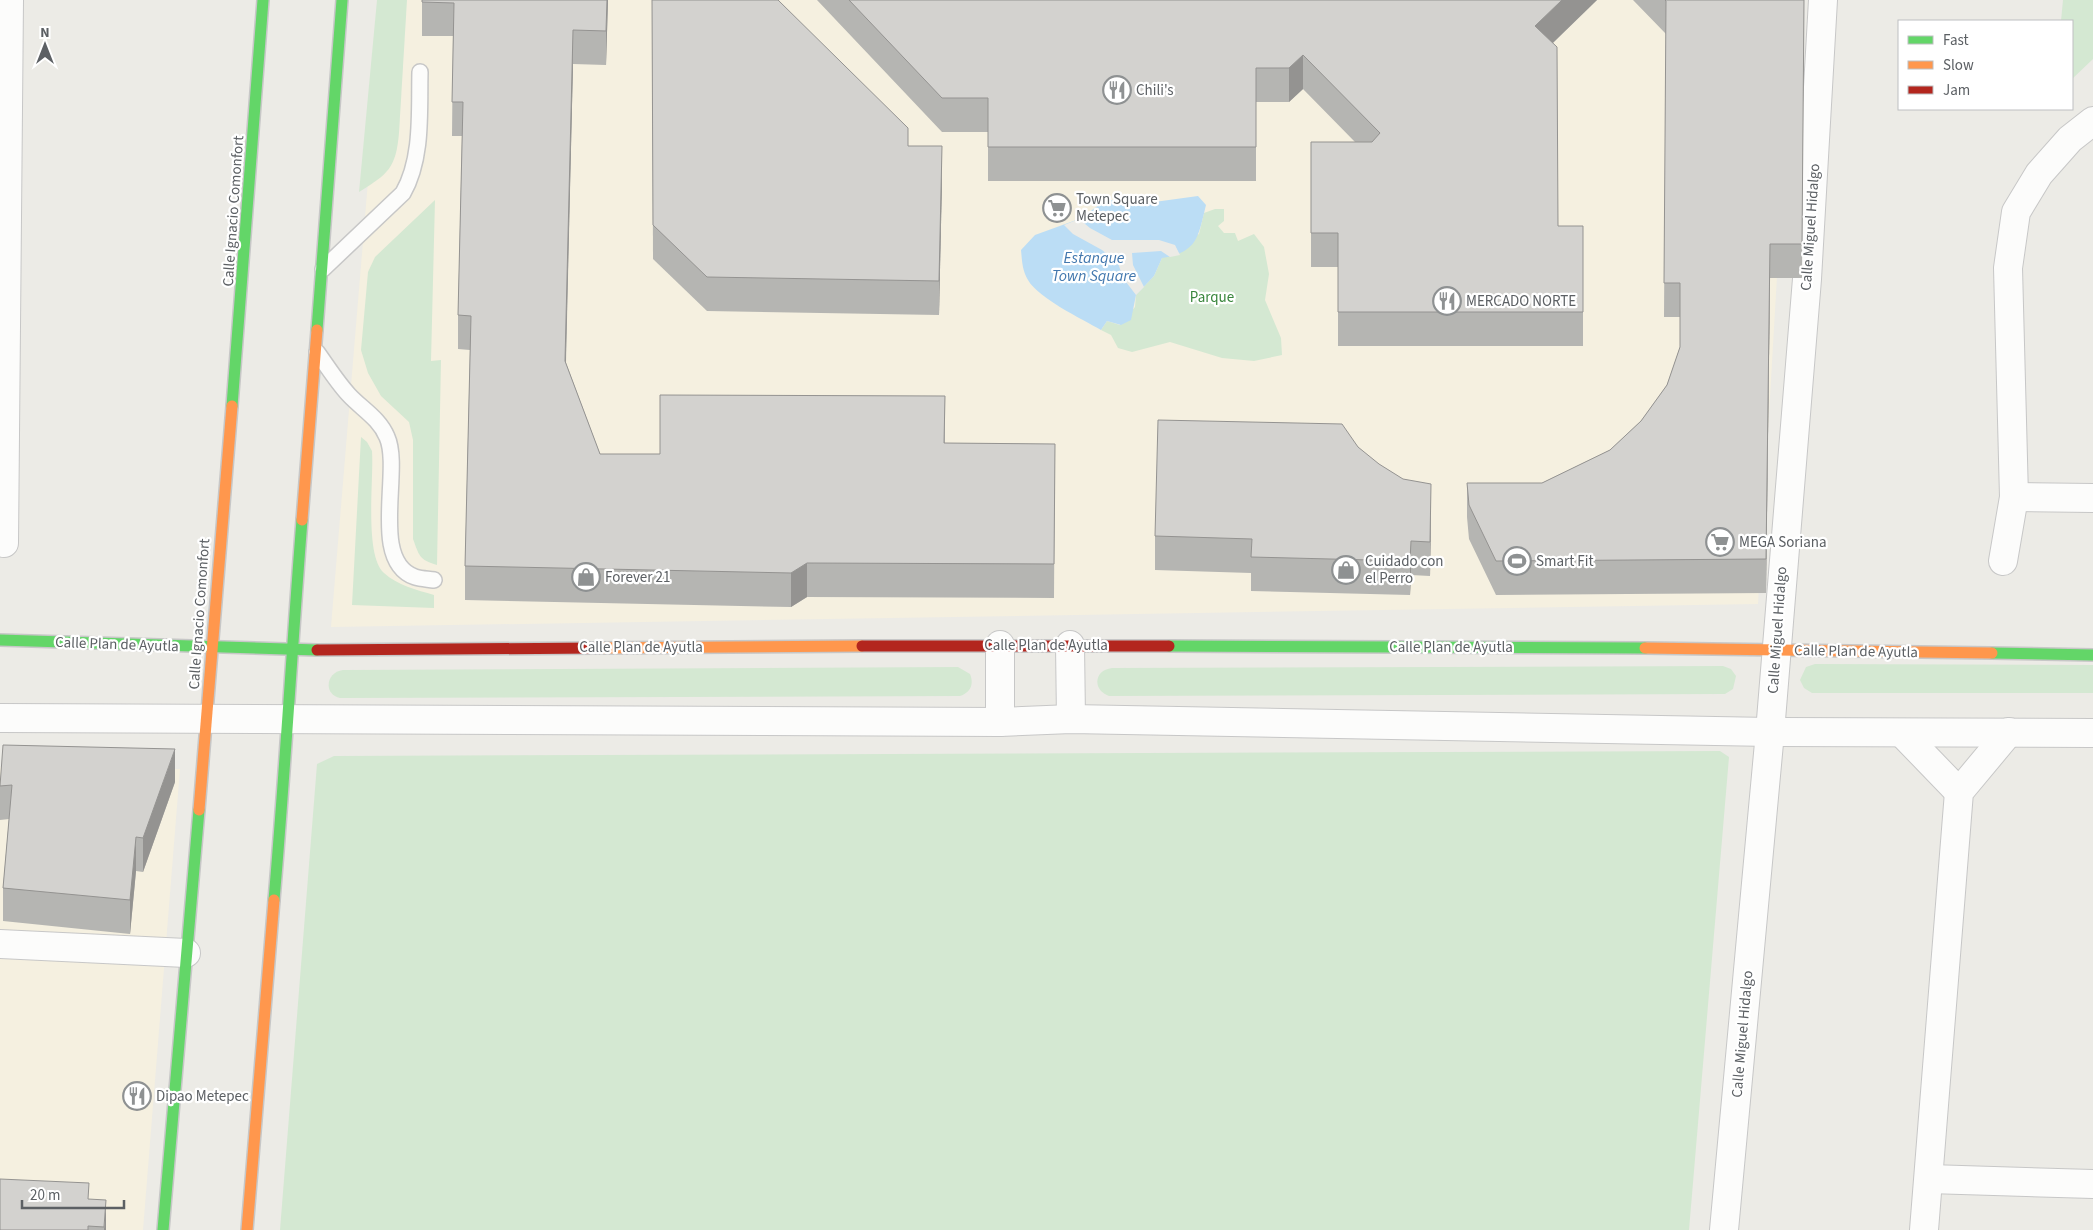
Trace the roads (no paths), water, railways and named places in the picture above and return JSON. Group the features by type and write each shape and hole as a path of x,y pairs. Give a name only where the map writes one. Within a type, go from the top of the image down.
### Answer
{"main road":[{"name":"Calle Ignacio Comonfort","path":"163,1230 207,719 210,647 242,293 262,0"},
{"path":"247,1230 289,719 292,650 342,0"},
{"name":"Calle Plan de Ayutla","path":"0,640 292,650 1070,645 1775,649 2093,655"}],"street":[{"path":"4,543 2,474 9,0"},
{"name":"Calle Miguel Hidalgo","path":"1724,1230 1770,732 1775,649 1807,279 1823,0"},
{"path":"2003,561 2014,496 2008,268 2016,212 2039,174 2070,139 2093,121"},
{"path":"2014,496 2093,498"},
{"name":"Calle Plan de Ayutla","path":"1000,645 1000,722"},
{"name":"Calle Plan de Ayutla","path":"1070,645 1071,720"},
{"path":"0,718 1000,722 1071,720 1770,732 2093,733"},
{"path":"1902,732 1959,792"},
{"path":"1924,1230 1959,792 2009,732"},
{"path":"0,944 186,953"},
{"path":"1929,1179 2093,1184"}],"lane":[{"path":"322,270 403,193 411,179 418,124 420,72"},
{"path":"315,349 335,378 350,396 375,418 388,438 390,452 389,533 392,549 398,562 406,571 415,577 434,580"}],"water":[{"name":"Estanque Town Square","path":"1198,196 1206,205 1201,226 1194,241 1183,252 1162,258 1154,276 1136,295 1131,320 1121,325 1107,321 1101,330 1050,301 1033,287 1026,276 1021,250 1035,235 1079,219 1105,201 1119,199 1147,203"}],"place":[{"name":"Chili's","path":"1117,90"},
{"name":"Town Square Metepec","path":"1057,208"},
{"name":"MERCADO NORTE","path":"1447,301"},
{"name":"MEGA Soriana","path":"1720,542"},
{"name":"Smart Fit","path":"1517,561"},
{"name":"Cuidado con el Perro","path":"1346,570"},
{"name":"Forever 21","path":"586,577"},
{"name":"Dipao Metepec","path":"137,1096"}],"park label":[{"name":"Parque","path":"1212,297"}]}
